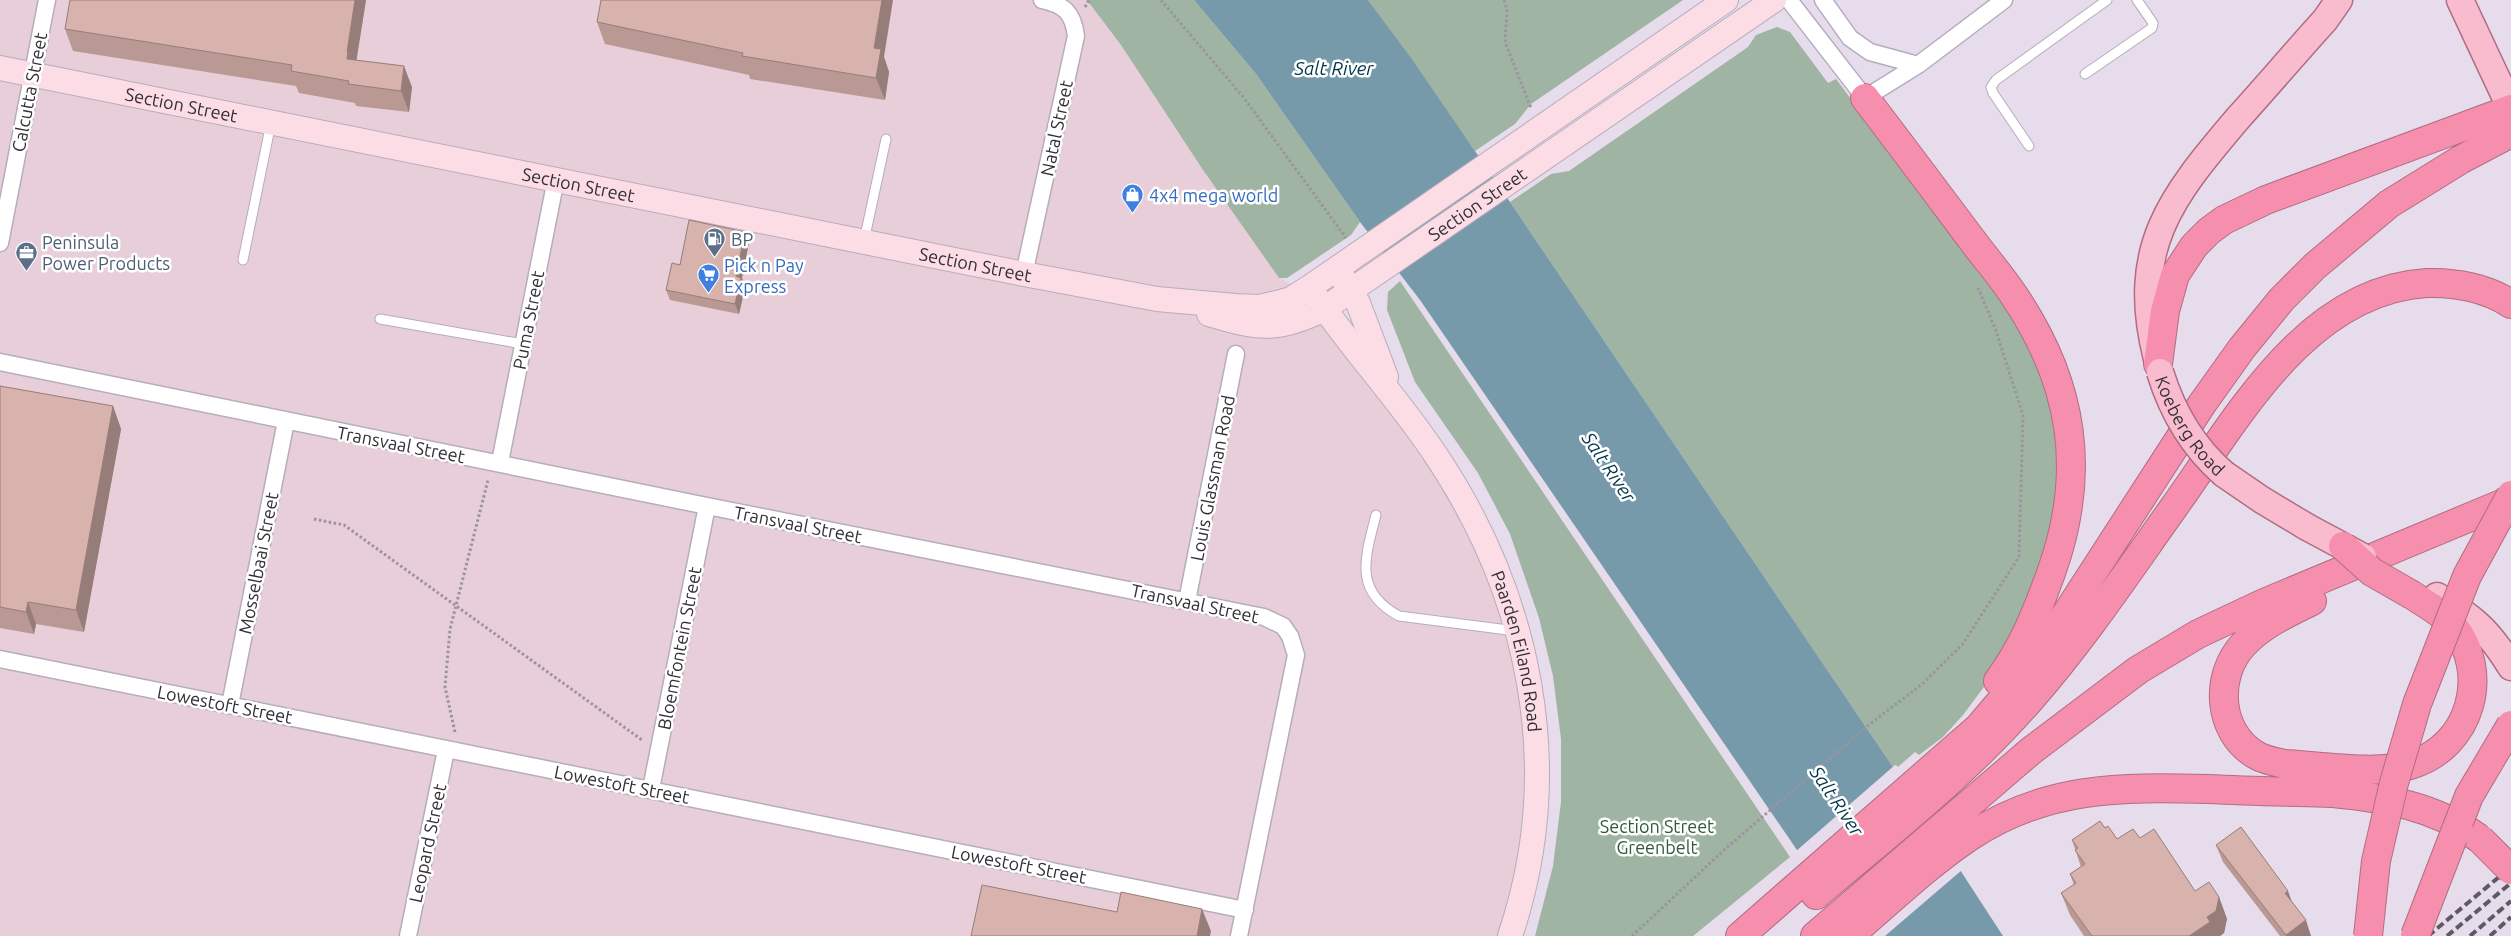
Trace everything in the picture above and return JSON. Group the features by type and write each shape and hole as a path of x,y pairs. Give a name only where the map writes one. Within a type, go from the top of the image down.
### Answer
{"highway":[{"path":"1865,98 1996,270 2035,329 2049,357 2063,399 2071,443 2072,472 2064,531 2027,636 2014,660 1983,702 1950,739 1922,786"},
{"path":"2159,368 2165,311 2175,275 2194,246 2209,231 2224,220 2266,200 2511,110"},
{"path":"1754,936 1922,786 1979,727 2039,656 2202,404 2242,348 2282,299 2315,266 2389,204 2453,164 2511,133"},
{"path":"1922,786 1986,747 2057,668 2247,404 2294,349 2318,328 2368,297 2393,288 2417,284 2439,283 2465,286 2486,292 2511,304"},
{"path":"2368,936 2376,861 2394,783 2416,704 2467,576 2511,495"},
{"path":"1830,932 1949,837 2032,750 2124,680 2198,634 2264,603 2402,548 2511,500"},
{"path":"2343,546 2372,572 2418,592 2451,623 2467,650 2472,663 2473,692 2469,710 2454,738 2442,749 2426,759 2393,769 2285,764 2255,755 2239,740 2226,716 2223,703 2224,689 2230,665 2244,644 2271,622 2341,586 2402,548"},
{"path":"2415,936 2469,796 2511,725"},
{"path":"1949,837 2052,798 2096,790 2143,787 2333,793 2397,802 2449,818 2480,839 2511,870"},
{"path":"1740,936 1805,892"}],"main road":[{"name":"Koeberg Road","path":"2339,0 2325,20 2198,164 2168,211 2156,239 2147,284 2150,327 2165,387 2184,427 2199,448 2224,474 2262,500 2343,546"},
{"path":"2460,0 2511,110"},
{"path":"2418,592 2468,614 2496,643 2511,666"}],"street":[{"name":"Calcutta Street","path":"0,243 47,0"},
{"name":"Natal Street","path":"1024,274 1076,36 1074,20 1063,7 1042,0"},
{"name":"Section Street","path":"0,68 1024,274 1158,298 1259,307 1291,298 1310,287 1726,0"},
{"name":"Section Street","path":"1158,298 1238,323 1261,326 1280,326 1324,308 1391,264 1774,0"},
{"path":"1789,0 1865,98 1918,65 2004,0"},
{"path":"1823,0 1850,38 1870,52 1918,65"},
{"name":"Puma Street","path":"500,462 556,179"},
{"name":"Paarden Eiland Road","path":"1337,268 1351,290 1392,393"},
{"name":"Paarden Eiland Road","path":"1310,287 1324,308 1392,393 1432,449 1468,506 1496,563 1518,631 1530,679 1535,719 1537,784 1534,830 1526,880 1510,936"},
{"name":"Louis Glassman Road","path":"1187,601 1236,354"},
{"name":"Transvaal Street","path":"0,362 286,421 500,462 707,506 1187,601 1275,621 1287,631 1296,655 1239,936"},
{"name":"Mosselbaai Street","path":"230,705 286,421"},
{"name":"Bloemfontein Street","path":"651,790 707,506"},
{"name":"Lowestoft Street","path":"0,659 1245,910"},
{"name":"Leopard Street","path":"408,936 446,750"}],"lane":[{"path":"2029,146 1993,93 1992,87 1996,80 2107,0"},
{"path":"2085,74 2152,28 2153,23 2138,0"},
{"path":"244,260 271,122"},
{"path":"864,241 886,139"},
{"path":"380,319 523,344"},
{"path":"1376,515 1365,560 1368,583 1383,607 1399,616 1518,631"}],"path":[{"path":"1161,0 1244,98 1342,235 1349,241"},
{"path":"1504,0 1507,10 1505,42 1531,108"},
{"path":"1632,936 1724,850 1870,724 1921,685 1962,646 2020,557 2023,414 1995,328 1976,283"},
{"path":"446,750 456,735 450,716 445,687 450,629 488,480 500,462"},
{"path":"314,519 344,525 456,604 639,740 660,745"}],"shaded area":[{"path":"0,0 1087,0 1121,45 1203,170 1279,278 1340,310 1491,554 1536,749 1509,936 0,936"}],"green space":[{"path":"1087,0 1194,0 1256,74 1360,222 1351,235 1287,278 1279,278 1203,170 1121,45"},
{"path":"1368,0 1683,0 1531,104 1515,124 1475,151"},
{"path":"1777,27 1790,32 1828,83 1836,79 2008,309 2033,355 2050,401 2059,448 2055,532 1998,668 1963,715 1943,737 1919,755 1915,752 1898,767 1896,765 1893,767 1510,202 1551,174 1569,171 1748,47 1756,35"},
{"name":"Section Street Greenbelt","path":"1400,281 1790,857 1693,936 1535,936 1553,866 1561,802 1561,739 1553,676 1539,618 1510,534 1478,473 1415,382 1387,310 1388,292"}],"water":[{"name":"Salt River","path":"1194,0 1368,0 1411,58 1510,202 1893,767 2003,936 1856,936 1420,300 1360,222 1256,74"}],"pier":[{"path":"1895,765 1962,870 1885,936 1853,936 1795,852"}],"building":[{"path":"70,0 355,0 347,59 404,66 401,91 348,84 349,81 291,71 292,65 65,29"},
{"path":"601,0 882,0 874,48 881,49 876,78 742,56 743,53 597,22"},
{"path":"689,220 745,232 736,276 741,278 735,304 666,290 672,263 680,265"},
{"path":"0,386 113,406 76,610 28,602 26,612 0,607"},
{"path":"2100,821 2105,828 2108,826 2117,839 2133,829 2140,838 2154,829 2195,891 2209,882 2219,897 2216,911 2207,917 2210,922 2189,936 2092,936 2061,893 2076,883 2070,874 2085,864 2075,850 2078,848 2072,840"},
{"path":"2241,827 2288,891 2285,893 2306,920 2286,935 2216,845"},
{"path":"982,885 1117,912 1121,892 1202,909 1197,936 971,936"}],"railway":[{"path":"2428,936 2511,867"},
{"path":"2447,936 2511,883"},
{"path":"2470,936 2511,901"},
{"path":"2490,936 2511,917"}],"place":[{"name":"4x4 mega world","path":"1133,214"},
{"name":"BP","path":"715,258"},
{"name":"Peninsula Power Products","path":"26,271"},
{"name":"Pick n Pay Express","path":"708,294"}]}
